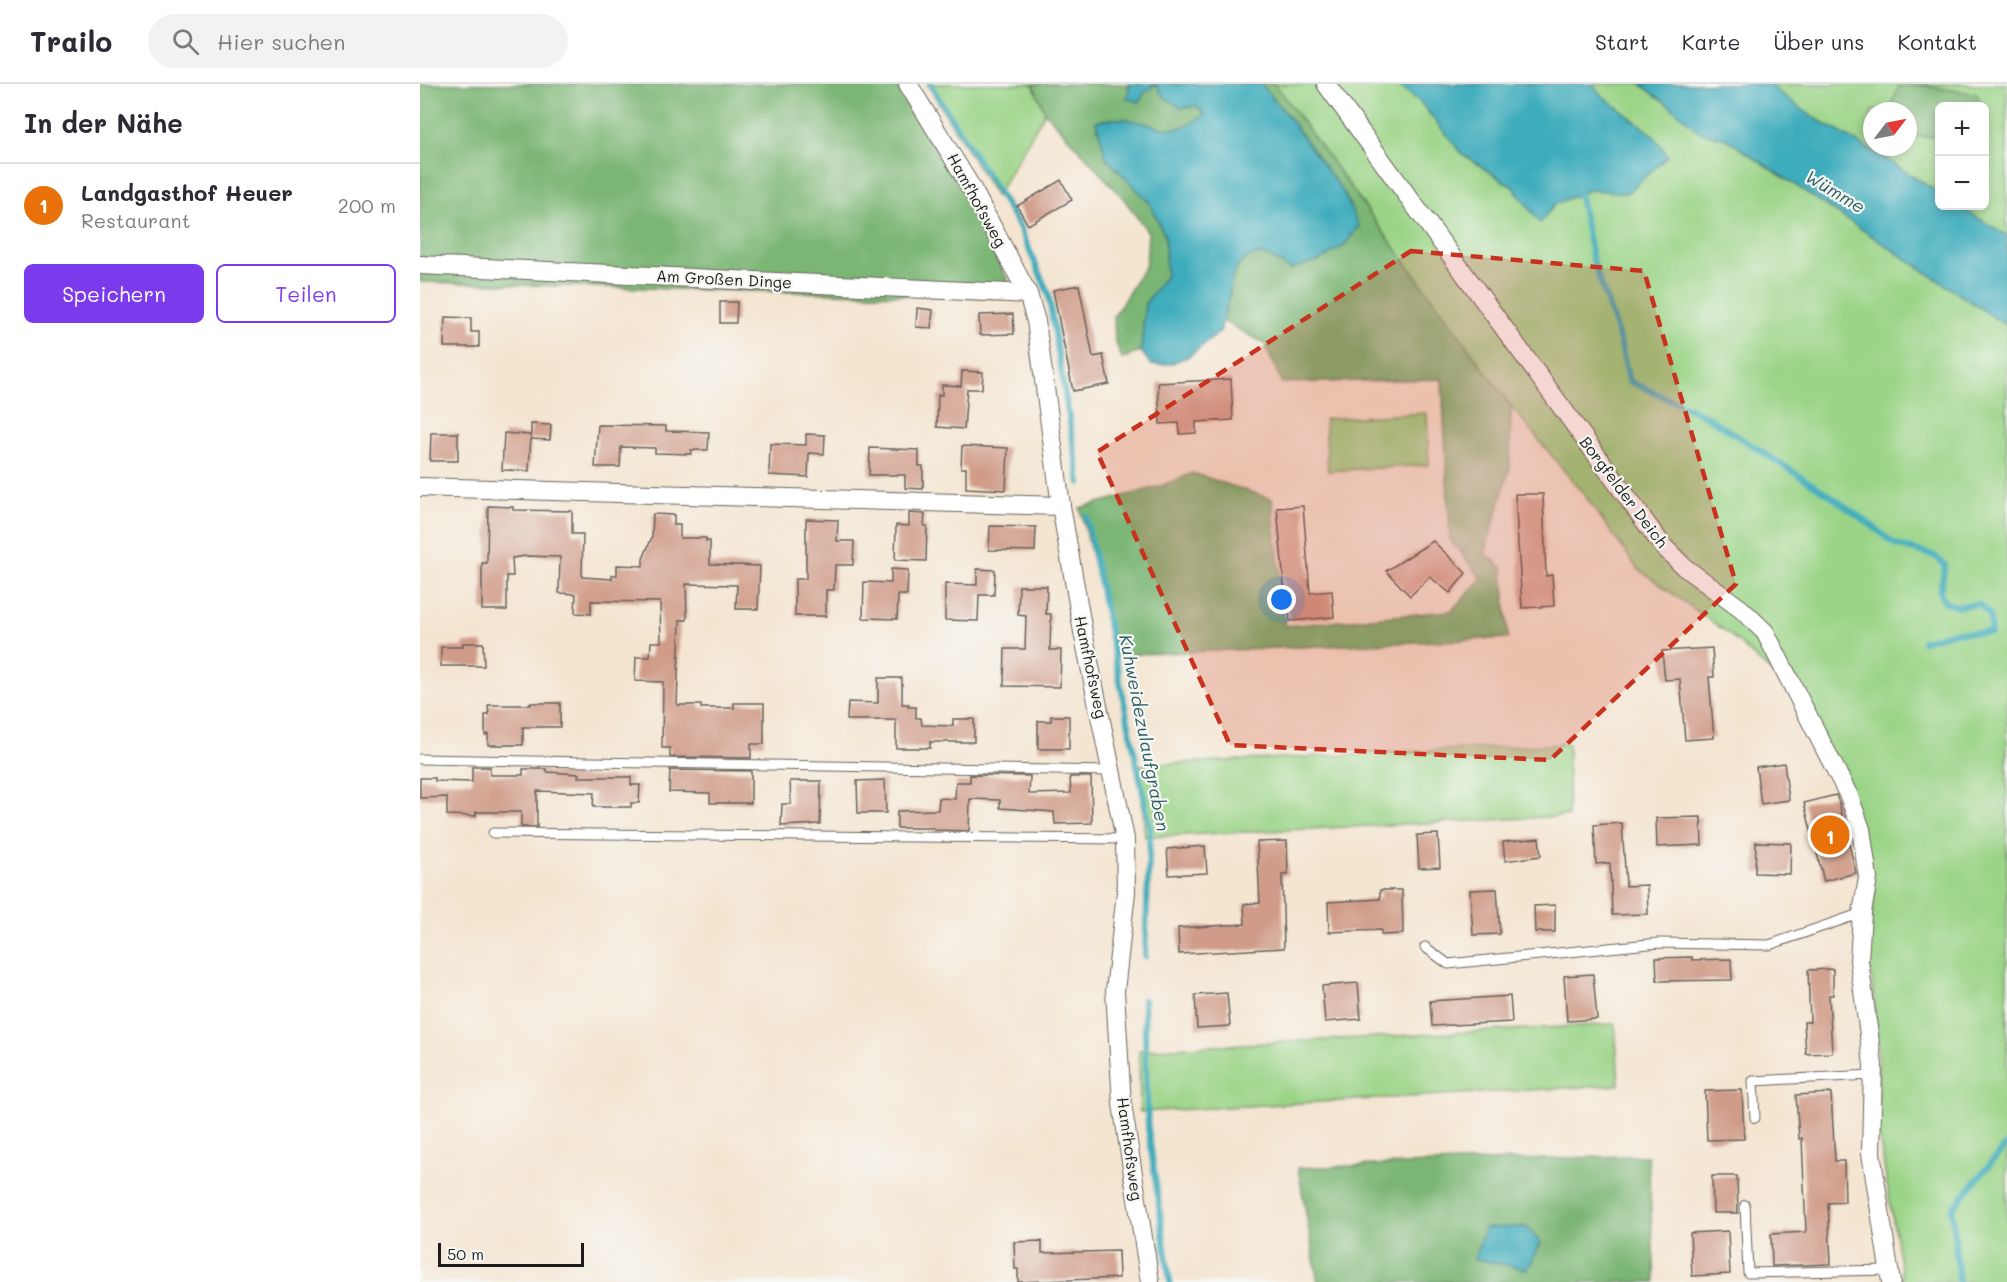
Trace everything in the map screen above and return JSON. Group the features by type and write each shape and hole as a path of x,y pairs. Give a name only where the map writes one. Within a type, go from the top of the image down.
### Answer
{"street":[{"name":"Hamfhofsweg","path":"908,84 971,187 1028,294 1036,321 1061,506 1083,632 1125,839 1126,892 1115,991 1122,1104 1150,1282"},
{"name":"Borgfelder Deich","path":"1326,84 1662,545 1684,567 1741,609 1765,632 1849,796 1861,829 1868,878 1862,913 1859,961 1872,1075 1871,1153 1890,1276"},
{"name":"Am Großen Dinge","path":"420,265 1028,294"},
{"path":"420,487 1061,506"}],"lane":[{"path":"420,759 1112,771"},
{"path":"493,833 1125,839"},
{"path":"1425,947 1448,964 1659,943 1769,945 1862,913"},
{"path":"1755,1118 1753,1081 1872,1075"},
{"name":"Borgfelder Deich","path":"1745,1205 1748,1273 1890,1276"}],"highlighted area":[{"path":"1411,251 1644,271 1736,584 1550,760 1230,745 1097,452"}],"green space":[{"path":"420,84 896,84 966,197 1017,298 420,282"},
{"path":"927,84 1033,84 1045,112 996,197"},
{"path":"1033,84 1130,84 1128,86 1144,93 1156,85 1197,105 1205,115 1185,127 1164,130 1124,119 1106,158 1149,202 1165,236 1166,276 1145,304 1141,351 1122,359 1115,340 1114,316 1146,265 1148,232 1123,198 1045,112"},
{"path":"1261,84 1275,84 1511,406 1510,468 1485,553 1503,568 1508,638 1116,655 1080,508 1161,486 1193,473 1272,499 1285,626 1451,611 1482,579 1450,540 1442,379 1282,383 1264,343 1223,321 1231,281 1240,263 1247,257 1256,254 1265,255 1291,269 1287,115"},
{"path":"1275,84 1397,84 1421,103 1462,154 1513,187 1540,222 1555,204 1589,190 1627,193 1598,92 1593,84 1640,84 1700,132 1726,139 2007,326 2007,1282 1903,1282 1878,1129 1878,1048 1866,944 1875,890 1807,704 1729,634 1637,568 1586,497 1511,406"},
{"path":"1707,84 2007,84 2007,290"},
{"path":"1926,86 1977,94 1980,102 1935,102 1935,137 1917,136 1917,102 1892,102 1899,87"},
{"path":"1427,413 1429,465 1328,471 1325,419"},
{"path":"1568,744 1568,816 1145,837 1139,765"},
{"path":"1615,1024 1619,1085 1140,1112 1139,1050"},
{"path":"1648,1156 1655,1282 1318,1282 1298,1168"}],"water":[{"path":"1130,84 1261,84 1287,115 1344,193 1359,226 1344,246 1318,261 1290,269 1270,257 1257,254 1243,260 1233,274 1220,332 1189,356 1170,364 1151,365 1141,351 1145,304 1166,276 1165,236 1149,202 1106,158 1096,121 1125,119 1173,129 1192,123 1205,115 1197,106 1181,108 1163,96 1156,85 1144,93 1140,102 1127,99"},
{"path":"1397,84 1593,84 1598,92 1653,135 1668,156 1627,193 1589,190 1555,204 1540,223 1513,187 1462,154 1421,103"},
{"name":"Wümme","path":"1640,84 1768,84 1813,117 1863,146 1863,156 1881,156 1935,190 1935,210 1965,210 2007,236 2007,326 1726,139 1700,132"},
{"path":"1527,1227 1541,1243 1528,1269 1474,1259 1485,1228"}],"building":[{"path":"1061,180 1072,200 1028,225 1017,206"},
{"path":"1079,285 1093,357 1103,355 1109,384 1073,391 1053,290"},
{"path":"720,302 737,302 736,323 720,323"},
{"path":"917,308 933,310 931,328 916,327"},
{"path":"1013,314 1014,334 980,335 979,315"},
{"path":"445,317 471,318 471,332 479,332 479,347 444,347"},
{"path":"962,371 983,372 982,389 967,389 964,429 937,427 938,395 942,395 942,385 961,386"},
{"path":"1231,379 1233,420 1196,422 1196,433 1180,434 1179,423 1160,424 1158,383"},
{"path":"531,424 551,425 550,440 531,439"},
{"path":"598,425 666,426 666,431 709,432 708,450 691,450 691,454 655,453 655,448 621,447 620,467 595,467"},
{"path":"431,433 458,433 458,461 430,461"},
{"path":"504,433 531,435 529,471 502,470"},
{"path":"806,434 825,435 824,454 809,453 808,477 769,475 770,444 806,445"},
{"path":"962,446 1008,448 1006,490 966,488 966,468 961,468"},
{"path":"870,448 919,450 919,466 923,466 923,489 905,488 905,475 869,475"},
{"path":"1515,494 1543,494 1546,576 1552,575 1554,606 1522,608"},
{"path":"488,506 513,507 513,510 572,511 572,534 583,534 582,577 612,579 612,575 617,575 617,565 643,566 643,559 652,537 653,514 674,515 674,525 680,525 680,538 706,538 706,541 710,541 710,564 760,566 758,609 736,609 737,585 686,584 687,620 680,620 677,705 734,708 734,703 764,703 764,744 751,744 751,758 670,757 670,748 662,748 663,682 635,681 636,657 650,657 651,642 661,642 660,602 591,601 591,614 575,613 576,594 559,593 560,557 526,556 512,558 513,576 507,576 507,610 482,610 482,563 487,563"},
{"path":"1303,506 1310,593 1332,591 1334,617 1290,621 1287,595 1285,595 1277,508"},
{"path":"909,513 925,514 926,561 895,560 896,525 909,526"},
{"path":"806,519 838,520 837,541 854,541 853,565 835,565 834,590 826,590 826,616 795,616 795,579 806,579"},
{"path":"990,526 1036,527 1035,551 989,550"},
{"path":"1433,541 1466,573 1450,593 1430,577 1410,596 1386,571"},
{"path":"891,569 908,570 907,595 898,595 897,619 863,618 864,582 891,583"},
{"path":"977,569 995,570 994,595 979,595 978,621 945,620 945,584 977,585"},
{"path":"1019,586 1047,586 1046,614 1051,614 1050,650 1061,650 1060,687 1004,686 1005,649 1025,649 1026,616 1018,615"},
{"path":"463,643 483,643 484,666 441,666 441,647 463,647"},
{"path":"1712,648 1714,677 1709,677 1714,738 1685,740 1680,679 1665,680 1662,651"},
{"path":"878,678 902,678 902,704 916,707 916,718 921,718 922,725 953,726 953,719 974,719 974,742 930,742 930,748 896,748 896,720 847,720 848,702 878,703"},
{"path":"530,703 560,703 560,727 523,727 523,745 488,745 488,734 485,735 485,715 489,715 488,705 531,705"},
{"path":"1051,716 1069,716 1069,749 1038,749 1038,721 1051,721"},
{"path":"1784,763 1789,800 1761,804 1756,767"},
{"path":"472,767 490,767 490,775 523,775 523,769 547,769 547,772 579,774 578,777 631,777 631,785 640,785 639,803 631,803 631,807 593,807 594,793 537,791 537,827 521,827 521,812 476,812 476,816 447,815 447,797 420,798 420,778 435,778 435,781 472,782"},
{"path":"670,770 751,771 751,803 710,803 710,793 669,792"},
{"path":"970,775 1030,776 1029,794 1071,793 1070,777 1091,777 1092,823 1055,824 1054,812 1000,808 1000,800 970,799 969,831 897,828 897,811 938,810 939,798 955,799 956,782 970,782"},
{"path":"885,780 886,813 858,813 857,781"},
{"path":"790,781 821,781 820,824 781,826 782,804 791,804"},
{"path":"1836,795 1856,873 1824,881 1804,803"},
{"path":"1701,817 1702,845 1657,847 1656,818"},
{"path":"1622,823 1626,886 1647,885 1648,914 1612,915 1610,863 1596,864 1594,825"},
{"path":"1438,834 1440,867 1419,868 1417,835"},
{"path":"1539,838 1541,856 1505,861 1503,842"},
{"path":"1287,841 1288,875 1282,875 1284,948 1179,954 1178,928 1245,924 1244,904 1260,903 1257,842"},
{"path":"1756,842 1791,843 1790,874 1755,873"},
{"path":"1205,846 1207,873 1169,875 1167,849"},
{"path":"1497,889 1500,934 1473,935 1470,890"},
{"path":"1380,890 1402,890 1403,934 1381,935 1381,930 1329,932 1328,902 1380,899"},
{"path":"1555,905 1555,932 1535,932 1534,906"},
{"path":"1692,957 1692,960 1731,959 1732,980 1657,981 1656,958"},
{"path":"1833,969 1833,995 1829,995 1832,1053 1806,1054 1804,1022 1810,1022 1808,970"},
{"path":"1593,974 1597,1019 1567,1021 1564,976"},
{"path":"1358,983 1361,1019 1325,1022 1322,986"},
{"path":"1227,993 1230,1026 1197,1028 1195,995"},
{"path":"1510,996 1512,1022 1432,1026 1430,1001"},
{"path":"1742,1090 1744,1139 1707,1140 1705,1091"},
{"path":"1831,1093 1835,1161 1844,1161 1845,1202 1828,1203 1831,1264 1772,1266 1771,1234 1806,1232 1802,1138 1799,1139 1796,1095"},
{"path":"1712,1176 1737,1176 1738,1213 1713,1213"},
{"path":"1728,1231 1730,1274 1692,1276 1690,1233"},
{"path":"1042,1241 1042,1253 1118,1251 1119,1278 1018,1282 1014,1242"}],"waterway":[{"name":"Kuhweidezulaufgraben","path":"930,84 1019,226 1048,293 1080,483"},
{"path":"1578,188 1593,260 1620,341 1629,381 1706,416 1828,494 1894,544 1935,556 1945,565 1940,592 1945,603 1958,606 1979,604 1990,616 1991,633 1955,632 1923,641"},
{"name":"Kuhweidezulaufgraben","path":"1086,516 1150,828 1145,957"},
{"name":"Kuhweidezulaufgraben","path":"1144,1000 1148,1128 1170,1282"},
{"path":"1959,1282 1952,1209 2007,1144"}],"place":[{"name":"Landgasthof Heuer","path":"1830,835"}]}
